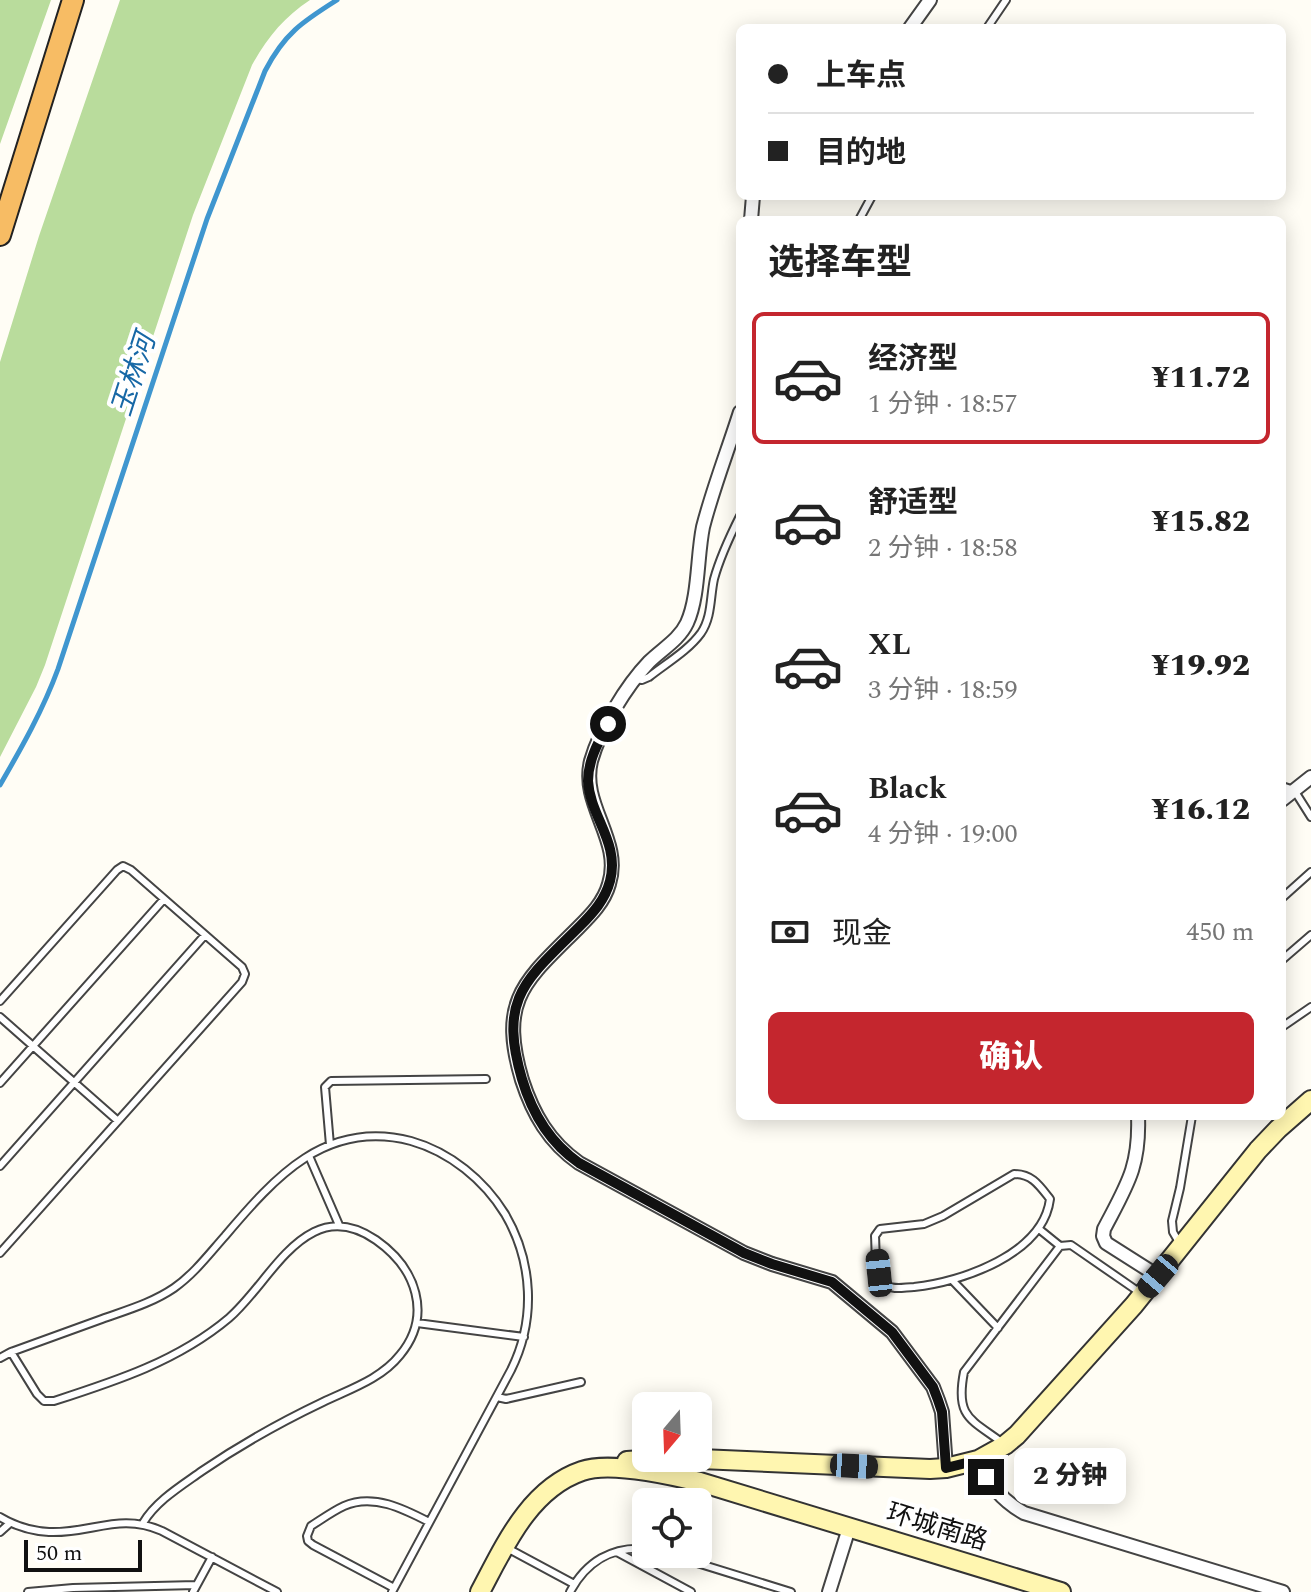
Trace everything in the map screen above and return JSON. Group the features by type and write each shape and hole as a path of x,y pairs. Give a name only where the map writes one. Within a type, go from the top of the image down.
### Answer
{"highway":[{"path":"0,235 73,0"}],"main road":[{"path":"712,1459 930,1469 978,1460 1005,1445 1028,1424 1158,1276 1258,1150 1311,1100"},
{"path":"480,1592 519,1523 537,1502 568,1477 585,1469 632,1462"},
{"name":"环城南路","path":"585,1469 644,1470 700,1482 1061,1592"},
{"path":"692,1472 693,1477 700,1482"}],"street":[{"path":"913,24 930,0"},
{"path":"736,425 703,528 692,604 686,624 635,679 596,746 589,774 591,795 611,852 610,883 594,912 531,974 515,1008 514,1043 534,1111 565,1153 744,1253 832,1282 901,1341 933,1387 938,1400 942,1412 946,1468"},
{"path":"1288,788 1311,777"},
{"path":"1138,1120 1135,1164 1103,1236 1106,1243 1158,1276"},
{"path":"978,1460 997,1493 1024,1513 1283,1592"},
{"path":"829,1592 849,1528"}],"lane":[{"path":"990,24 1006,0"},
{"path":"635,679 649,677 694,641 704,628 715,575 736,525"},
{"path":"1288,788 1311,817"},
{"path":"0,1001 123,866 242,967 245,974 0,1253"},
{"path":"1286,894 1311,872"},
{"path":"0,1083 164,899"},
{"path":"0,1166 205,935"},
{"path":"1286,957 1311,935"},
{"path":"1286,1024 1311,1007"},
{"path":"0,1017 118,1121"},
{"path":"330,1145 325,1087 331,1081 486,1079"},
{"path":"1182,1246 1173,1232 1172,1221 1191,1120"},
{"path":"0,1358 145,1303 174,1288 197,1268 265,1189 286,1171 330,1145 369,1136 419,1143 464,1168 504,1212 521,1248 528,1285 524,1337 519,1354 497,1397 393,1590 308,1541 308,1530 341,1507 363,1501 387,1504 429,1522"},
{"path":"309,1156 339,1225"},
{"path":"1014,1174 1024,1174 1034,1179 1050,1199 1039,1229 1013,1252 953,1281 893,1288 885,1284 879,1273 875,1236 880,1229 924,1224 1014,1174"},
{"path":"11,1352 37,1394 44,1401 54,1401 121,1379 160,1362 207,1334 249,1298 300,1241 318,1230 339,1225 360,1231 388,1249 402,1264 417,1297 417,1323 401,1355 368,1381 267,1430 214,1463 163,1500 143,1523"},
{"path":"1039,1229 1060,1246 1071,1245 1142,1294"},
{"path":"1005,1445 962,1409 964,1372 1060,1246"},
{"path":"953,1281 998,1328"},
{"path":"417,1323 524,1337"},
{"path":"497,1397 506,1399 581,1382"},
{"path":"0,1517 23,1528 50,1532 122,1522 143,1523 277,1592"},
{"path":"0,1532 10,1523"},
{"path":"504,1547 574,1589 596,1560 632,1548"},
{"path":"616,1552 691,1592"},
{"path":"28,1592 73,1588 195,1589 212,1557"},
{"path":"712,1568 791,1592"}],"green space":[{"path":"0,0 51,0 0,144"},
{"path":"120,0 310,0 277,29 252,65 193,215 45,665 0,757 0,362 39,236"}],"waterway":[{"name":"玉林河","path":"0,785 39,714 58,669 207,219 265,71 279,47 295,30 337,0"}],"route":[{"path":"608,724 594,753 588,781 609,841 612,862 610,883 594,912 531,974 515,1008 517,1062 534,1111 553,1140 579,1163 744,1253 824,1279 840,1288 901,1341 933,1387 942,1412 946,1468 978,1460 986,1477"}]}
